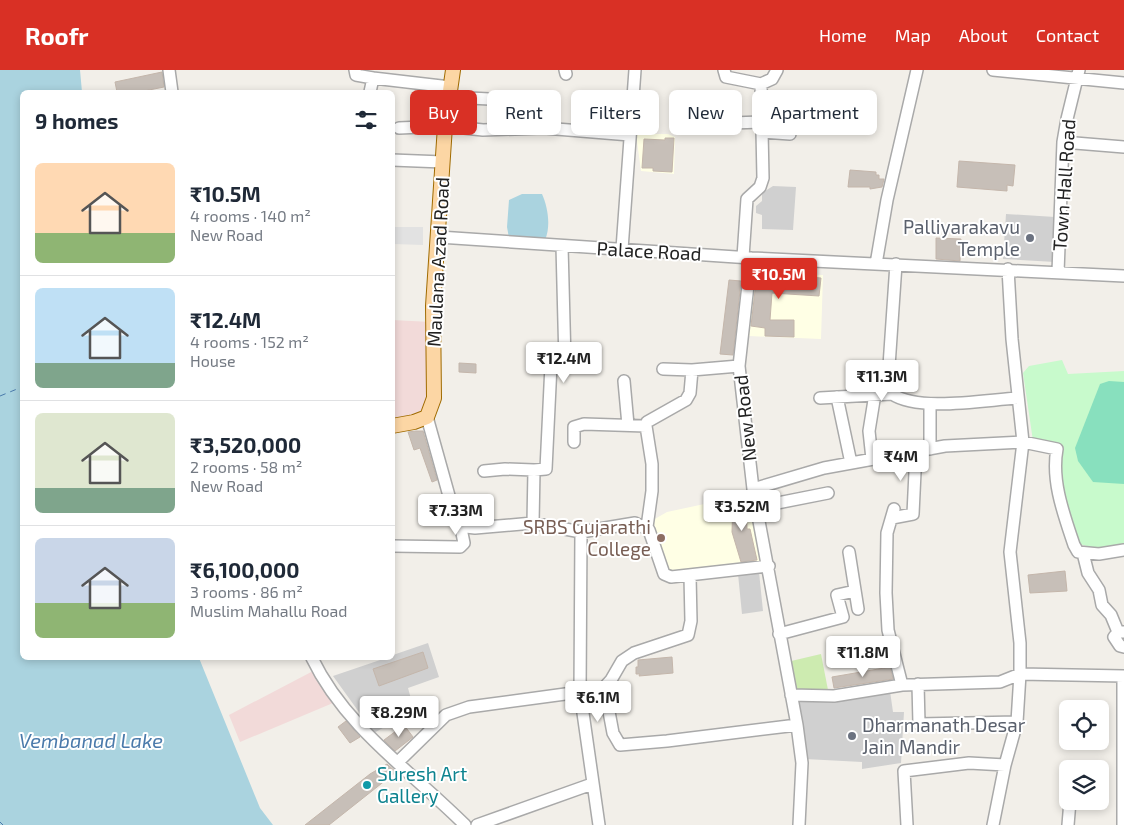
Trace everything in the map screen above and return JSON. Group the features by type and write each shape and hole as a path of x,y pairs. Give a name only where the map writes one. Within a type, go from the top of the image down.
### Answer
{"main road":[{"name":"Maulana Azad Road","path":"450,90 453,70"},
{"name":"Maulana Azad Road","path":"427,417 434,398 433,306 444,135"},
{"path":"395,425 414,422 427,417"}],"street":[{"path":"169,70 172,90"},
{"path":"355,70 356,75 439,90"},
{"path":"633,90 635,70"},
{"path":"724,70 726,77 761,84 772,79 777,70"},
{"path":"876,264 887,200 917,70"},
{"path":"993,70 1079,74 1124,82"},
{"name":"Town Hall Road","path":"1058,272 1063,142 1079,74"},
{"path":"370,90 373,78"},
{"name":"New Road","path":"761,84 761,90"},
{"path":"399,128 410,128"},
{"path":"477,129 544,128 571,130"},
{"path":"622,249 630,135"},
{"name":"New Road","path":"762,135 763,178 760,187 747,199 747,257 739,366 753,489 769,566 802,763 799,825"},
{"path":"1063,142 1124,147"},
{"path":"395,160 443,162"},
{"name":"Palace Road","path":"439,237 747,257 1124,276"},
{"path":"484,471 546,469 551,365 565,362 562,246"},
{"path":"892,394 889,366 896,264"},
{"path":"993,825 1005,765 1017,722 1020,674 1020,643 1010,552 1023,442 1022,417 1018,398 1012,339 1008,269"},
{"path":"663,369 692,370 739,366"},
{"path":"692,370 688,398 650,419 646,426 652,464 652,491 646,527 664,574 671,577 690,576 769,566"},
{"path":"624,381 628,425"},
{"path":"872,459 869,430 875,394"},
{"path":"820,398 892,394 910,403 930,404 1018,398"},
{"path":"837,397 851,463"},
{"path":"930,404 930,449"},
{"path":"427,417 451,503 466,527 533,523 581,532 635,523 646,527"},
{"path":"574,442 574,427 584,424 646,426"},
{"path":"753,489 824,468 944,446 1023,442 1057,449 1055,469 1060,499 1074,545 1078,552 1099,554 1124,550"},
{"path":"902,685 893,653 888,621 887,533 893,513 913,514 916,451"},
{"path":"533,523 534,470"},
{"path":"757,507 828,493"},
{"path":"395,546 460,547 464,543 460,519"},
{"path":"581,532 580,692 599,825"},
{"path":"849,552 858,609"},
{"path":"1084,553 1088,573 1099,590 1102,605 1111,615 1121,632 1114,637 1120,646 1124,648"},
{"path":"599,693 611,680 622,661 634,653 688,636 691,621 690,576"},
{"path":"779,634 843,617 837,595 855,591"},
{"path":"313,660 318,671 352,718 368,736 465,825"},
{"path":"791,695 834,696 902,685 1000,682 1020,674 1124,676 1121,730 1124,797 1123,825"},
{"path":"918,684 919,724 1017,722"},
{"path":"398,762 446,715 469,707 580,692 599,693 607,701 613,733 620,745 797,725"},
{"path":"907,825 904,771 969,763 1005,765"},
{"path":"477,825 592,784"},
{"path":"1068,825 1069,810"}],"shaded area":[{"path":"668,134 675,137 674,174 641,171 636,135"},
{"path":"773,186 796,187 793,230 762,229 762,215 756,213 756,206 762,201 762,193"},
{"name":"Palliyarakavu Temple","path":"1006,214 1055,217 1055,262 1003,259"},
{"path":"395,227 423,227 423,245 395,244"},
{"path":"751,272 823,275 821,339 749,336"},
{"path":"395,320 431,322 429,396 422,410 413,415 395,418"},
{"path":"751,494 764,561 668,573 653,520 667,512"},
{"path":"759,572 763,611 742,614 738,574"},
{"path":"428,643 439,677 408,688 414,710 374,733 333,676 380,660 395,660 395,654"},
{"path":"315,670 333,703 240,742 229,715"},
{"name":"Dharmanath Desar Jain Mandir","path":"890,691 893,712 904,712 901,763 862,769 862,762 805,759 795,698"}],"green space":[{"path":"1062,360 1068,374 1124,371 1124,547 1095,548 1079,544 1061,487 1061,447 1033,441 1023,373 1029,366"},
{"path":"1109,381 1124,382 1124,484 1093,482 1078,461 1075,448 1100,384"},
{"path":"821,654 828,690 807,694 794,689 787,662"}],"water":[{"name":"Vembanad Lake","path":"0,70 80,70 82,90 20,90 20,660 200,660 260,808 273,825 0,825"},
{"path":"522,194 542,194 548,217 548,229 545,240 509,238 507,227 509,200"}],"building":[{"path":"162,72 164,87 149,90 117,90 115,82"},
{"path":"665,138 674,138 672,172 653,171 653,168 642,168 644,139 665,140"},
{"path":"959,161 1015,165 1013,186 1007,185 1007,191 957,187"},
{"path":"850,170 876,172 876,175 879,175 879,179 884,179 882,187 870,189 870,187 848,187"},
{"path":"936,238 961,239 960,261 936,259"},
{"path":"757,273 821,278 819,296 772,293 770,320 794,320 794,337 765,336 765,328 751,326"},
{"path":"729,280 741,281 733,355 720,354"},
{"path":"459,363 476,364 476,373 459,372"},
{"path":"423,431 437,480 432,482 420,448 414,450 408,432"},
{"path":"746,498 747,529 750,529 757,560 741,562 732,532 733,500"},
{"path":"1065,571 1067,591 1030,593 1028,575"},
{"path":"423,652 428,668 379,686 373,669"},
{"path":"672,657 673,673 639,676 640,674 636,674 638,660"},
{"path":"890,667 893,679 834,688 832,677"},
{"path":"346,721 360,737 350,743 338,727"},
{"path":"404,725 413,737 395,751 384,740"},
{"name":"Suresh Art Gallery","path":"387,764 396,772 329,825 305,825 370,774"}],"ferry route":[{"path":"0,396 20,388"},
{"path":"0,822 3,825"}],"place":[{"name":"Palliyarakavu Temple","path":"1030,238"},
{"name":"SRBS Gujarathi College","path":"661,538"},
{"name":"Dharmanath Desar Jain Mandir","path":"852,736"},
{"name":"Suresh Art Gallery","path":"367,785"}]}
